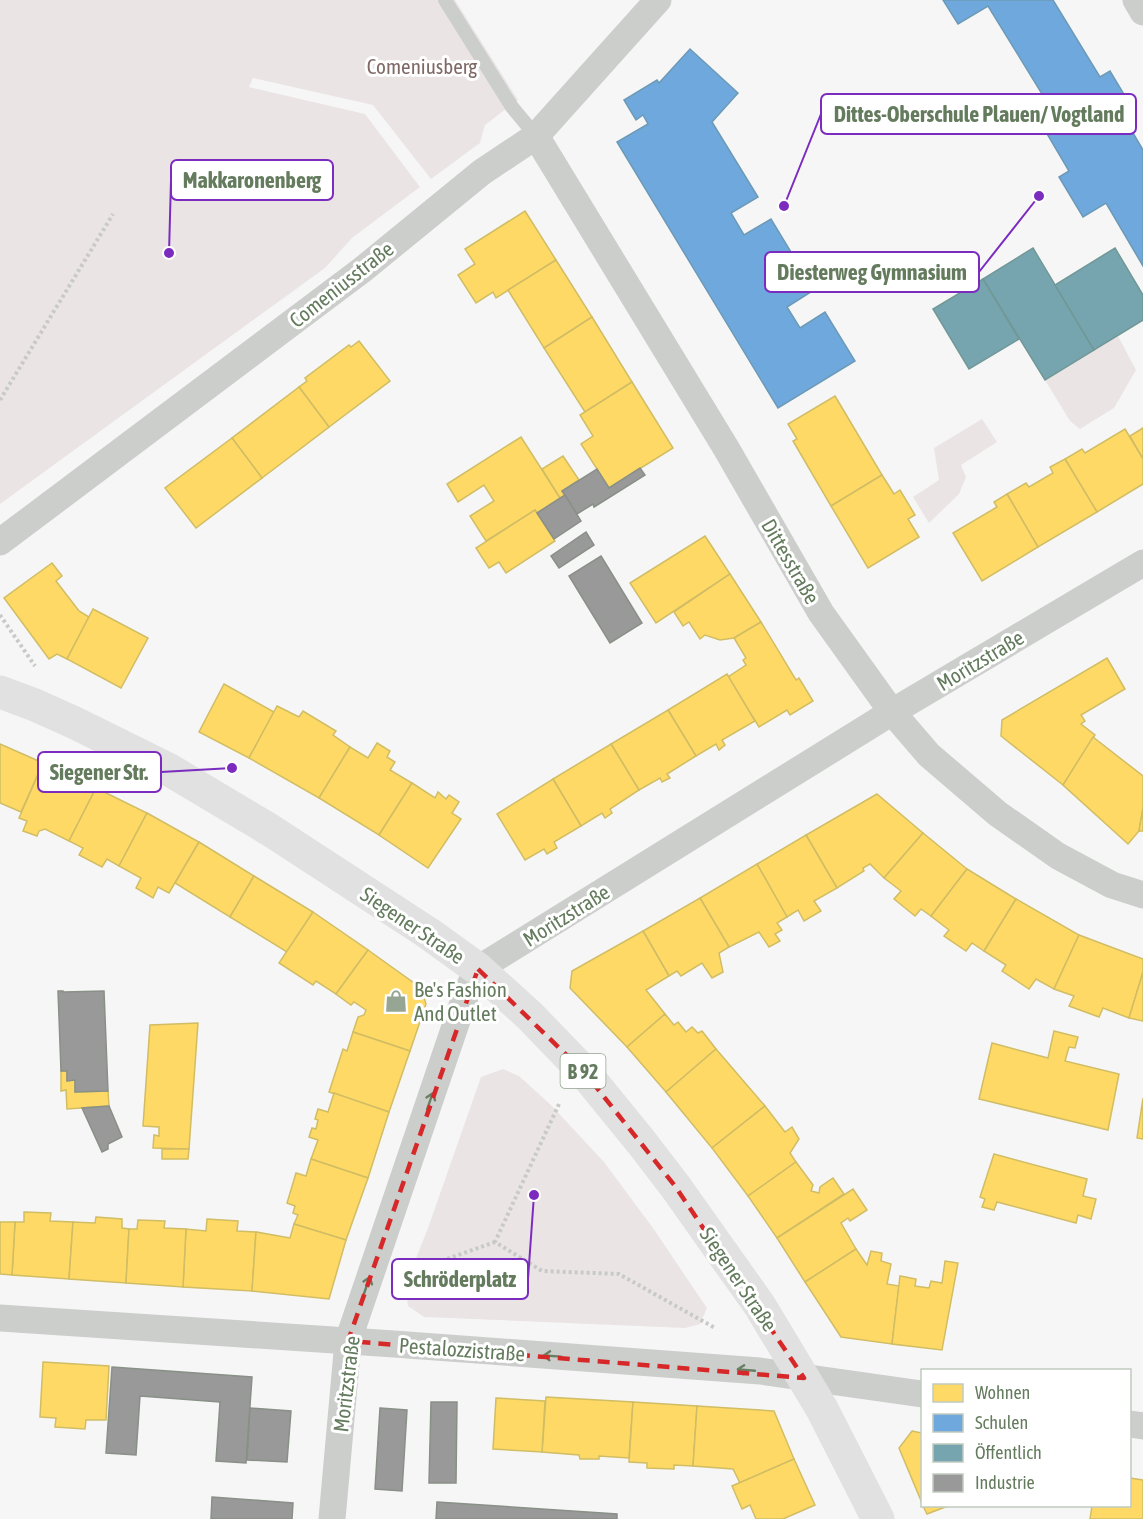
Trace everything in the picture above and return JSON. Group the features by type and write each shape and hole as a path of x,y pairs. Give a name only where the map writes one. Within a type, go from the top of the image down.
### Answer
{"main road":[{"name":"Siegener Straße","path":"0,692 75,723 178,775 270,830 428,933 478,969 530,1016 585,1073 642,1143 760,1306 822,1409 878,1519"}],"street":[{"name":"Comeniusstraße","path":"0,542 362,270 482,172 536,136 658,0"},
{"path":"1136,0 1143,12"},
{"name":"Dittesstraße","path":"536,136 726,448 821,613 892,712 928,755 998,814 1058,856 1112,885 1143,895"},
{"name":"Moritzstraße","path":"332,1519 348,1341 467,991 478,969 892,712 1143,563"},
{"name":"Pestalozzistraße","path":"0,1318 760,1371 921,1394"}],"lane":[{"path":"445,0 512,107 536,136"}],"path":[{"path":"0,400 113,214"},
{"path":"0,615 35,666"},
{"path":"396,1277 495,1242 559,1104"},
{"path":"495,1242 542,1271 619,1274 715,1328"}],"highlighted area":[{"path":"478,969 585,1073 675,1186 804,1378 348,1341"}],"green space":[{"name":"Comeniusberg","path":"0,0 455,0 518,100 485,125 480,143 431,179 373,105 253,78 249,87 365,114 420,187 352,238 325,268 0,504"},
{"path":"1118,336 1136,370 1114,408 1080,429 1070,421 1045,380"},
{"path":"982,419 997,442 961,465 966,477 959,494 929,523 913,497 939,480 934,448"},
{"path":"503,1069 519,1076 551,1105 604,1162 653,1228 707,1308 700,1324 685,1328 424,1317 408,1306 405,1286 481,1077"}],"building: Wohnen":[{"path":"525,211 556,260 496,298 493,292 476,303 458,275 475,264 465,249"},
{"path":"556,260 592,317 544,348 508,290"},
{"path":"592,317 632,382 585,412 544,348"},
{"path":"359,341 390,381 329,427 299,387 307,381 305,378 349,345 351,347"},
{"path":"632,382 673,448 609,488 581,444 593,436 580,415"},
{"path":"299,387 329,427 262,478 232,438"},
{"path":"835,396 882,475 831,506 793,441 797,439 788,424"},
{"path":"1143,428 1143,459 1130,436"},
{"path":"1125,429 1143,459 1143,484 1097,512 1065,459 1082,449 1085,453"},
{"path":"521,437 560,498 537,513 535,510 486,541 470,516 494,501 484,485 458,502 447,484"},
{"path":"232,438 262,478 196,528 165,488"},
{"path":"563,456 579,480 562,491 565,495 560,498 542,469"},
{"path":"1065,459 1097,512 1038,547 1007,494 1026,483 1029,487 1053,473 1050,467"},
{"path":"882,475 894,494 900,490 915,515 908,519 919,537 868,568 831,506"},
{"path":"1007,494 1038,547 982,581 953,533 997,507 994,502"},
{"path":"535,510 555,541 506,573 499,562 489,568 476,548"},
{"path":"705,536 730,574 656,623 630,583"},
{"path":"52,563 62,576 56,581 79,611 89,617 67,659 57,654 49,659 4,598"},
{"path":"730,574 761,622 734,638 720,640 705,635 700,639 689,622 683,626 674,612"},
{"path":"93,609 148,638 121,688 67,659"},
{"path":"761,622 796,680 799,678 813,701 790,715 787,710 759,727 728,677 746,665 743,660 746,658 734,638"},
{"path":"1107,658 1125,689 1081,715 1085,721 1081,724 1095,735 1063,785 1001,736 1002,720"},
{"path":"727,674 755,721 722,740 725,745 719,750 716,744 696,756 668,710"},
{"path":"224,684 274,712 249,758 199,732"},
{"path":"277,706 299,717 303,711 336,731 333,735 350,747 319,798 249,758"},
{"path":"668,710 696,756 667,774 670,778 662,782 660,778 639,790 611,744"},
{"path":"1093,737 1143,776 1143,808 1139,831 1128,844 1063,785"},
{"path":"377,743 390,751 387,757 395,762 390,770 412,783 379,835 319,798 350,747 368,758"},
{"path":"0,744 43,763 21,812 0,803"},
{"path":"611,744 639,790 610,809 612,813 605,818 602,813 581,826 553,779"},
{"path":"43,763 96,788 69,841 45,829 39,831 37,836 23,831 27,821 19,818"},
{"path":"553,779 581,826 554,842 557,848 547,854 544,849 525,860 497,814"},
{"path":"412,783 435,798 438,792 446,799 449,795 459,802 452,813 461,819 428,868 379,835"},
{"path":"96,788 147,813 119,866 107,859 102,867 79,855 83,848 69,841"},
{"path":"877,794 923,833 884,878 870,864 863,868 864,871 837,888 806,835"},
{"path":"1143,808 1143,831 1139,831"},
{"path":"147,813 199,842 169,893 158,887 153,898 136,888 141,878 119,866"},
{"path":"923,833 967,869 931,916 921,909 915,916 894,899 901,891 884,878"},
{"path":"806,835 837,888 814,901 821,911 804,921 798,910 787,917 757,864"},
{"path":"199,842 254,876 230,917 175,883"},
{"path":"757,864 787,917 777,923 782,930 775,934 780,941 769,947 759,932 729,947 700,898"},
{"path":"967,869 1016,899 984,951 972,943 966,951 944,936 949,930 931,916"},
{"path":"254,876 313,912 287,952 230,917"},
{"path":"700,898 729,947 719,953 723,972 712,978 702,963 681,976 677,971 669,976 643,931"},
{"path":"1016,899 1079,935 1054,989 1036,979 1029,989 1002,971 1006,965 984,951"},
{"path":"313,912 368,950 336,994 316,981 313,985 279,963"},
{"path":"643,931 669,976 646,990 665,1014 627,1047 570,988 572,971"},
{"path":"1079,935 1143,959 1143,972 1129,1018 1103,1008 1099,1017 1069,1006 1074,996 1054,989"},
{"path":"368,950 421,988 426,1004 410,1051 353,1032 358,1017 364,1015 366,1010 354,1002 351,1005 336,994"},
{"path":"1143,972 1143,1021 1129,1018"},
{"path":"665,1014 674,1025 678,1022 686,1032 692,1027 698,1033 702,1031 716,1049 666,1092 627,1047"},
{"path":"198,1023 189,1149 153,1148 154,1135 159,1136 159,1127 143,1126 150,1025"},
{"path":"1054,1031 1078,1037 1075,1048 1069,1047 1065,1061 1119,1074 1108,1130 979,1099 992,1043 1048,1058"},
{"path":"353,1032 410,1051 389,1112 329,1092 343,1049 347,1051"},
{"path":"716,1049 765,1106 712,1148 666,1092"},
{"path":"61,1071 67,1071 67,1081 75,1080 75,1092 108,1091 109,1106 67,1109 66,1090 61,1091"},
{"path":"334,1093 389,1112 368,1178 311,1159 318,1140 309,1137 312,1128 316,1129 318,1120 315,1119 318,1109 328,1112"},
{"path":"1143,1098 1143,1139 1137,1138"},
{"path":"765,1106 785,1132 792,1127 799,1139 790,1153 796,1162 748,1196 712,1148"},
{"path":"162,1149 189,1149 188,1159 162,1159"},
{"path":"994,1154 1087,1179 1083,1196 1096,1199 1091,1219 1078,1215 1076,1223 997,1202 994,1210 982,1207 985,1199 980,1197"},
{"path":"311,1159 368,1178 346,1240 294,1224 298,1215 293,1213 295,1206 287,1203 296,1173 306,1176"},
{"path":"796,1162 813,1185 811,1191 819,1193 820,1187 833,1178 844,1194 777,1238 748,1196"},
{"path":"853,1189 867,1210 850,1221 848,1218 841,1223 856,1249 805,1282 777,1238"},
{"path":"24,1212 51,1213 50,1221 73,1222 69,1279 12,1275 15,1222 24,1222"},
{"path":"96,1217 122,1219 122,1228 129,1229 126,1283 69,1279 73,1222 95,1223"},
{"path":"207,1219 238,1221 237,1231 256,1232 252,1291 183,1287 186,1229 206,1231"},
{"path":"138,1220 165,1221 164,1228 186,1229 183,1287 126,1283 129,1229 137,1229"},
{"path":"0,1222 15,1222 12,1275 0,1274"},
{"path":"294,1224 346,1240 329,1299 252,1291 256,1232 290,1238"},
{"path":"856,1249 867,1265 871,1251 882,1253 881,1261 891,1264 887,1284 899,1286 892,1344 841,1337 805,1282"},
{"path":"945,1261 958,1263 942,1350 892,1344 900,1276 916,1279 915,1286 929,1288 931,1281 942,1283"},
{"path":"43,1362 109,1366 106,1420 86,1420 85,1429 55,1427 56,1418 40,1417"},
{"path":"546,1397 633,1402 629,1458 599,1456 599,1459 580,1459 579,1455 542,1452"},
{"path":"496,1398 545,1401 542,1452 493,1449"},
{"path":"633,1402 697,1406 693,1466 674,1465 674,1469 647,1468 647,1463 629,1462"},
{"path":"697,1406 774,1411 794,1459 740,1483 733,1469 693,1466"},
{"path":"912,1431 921,1433 921,1501 899,1448"},
{"path":"794,1459 815,1505 783,1519 756,1519 750,1505 742,1509 732,1486"},
{"path":"1131,1478 1143,1480 1143,1519 1090,1519 1092,1507 1131,1507"},
{"path":"924,1507 945,1507 927,1514"}],"building: Schulen":[{"path":"943,0 1053,0 1100,77 1110,71 1125,96 1115,102 1143,150 1143,266 1106,203 1083,217 1059,177 1069,171 1033,110 1047,102 988,6 958,24"},
{"path":"690,49 738,93 712,122 758,197 731,213 744,235 771,219 814,290 787,307 800,328 825,312 855,361 778,408 617,142 648,124 643,115 636,120 624,100 657,80 659,83"}],"building: Öffentlich":[{"path":"1033,248 1094,350 1045,380 983,279"},
{"path":"1115,248 1143,295 1143,320 1094,350 1055,285"},
{"path":"983,279 1019,339 969,369 933,309"}],"building: Industrie":[{"path":"640,468 645,475 594,507 593,504 577,514 562,491 597,469 609,488"},
{"path":"565,495 581,521 554,539 537,513"},
{"path":"586,532 594,545 559,568 551,556"},
{"path":"601,556 642,623 610,643 569,576"},
{"path":"58,991 104,991 108,1091 75,1092 75,1080 67,1081 67,1071 61,1071"},
{"path":"109,1106 122,1137 108,1144 108,1149 102,1152 82,1108"},
{"path":"112,1367 252,1377 246,1463 216,1461 220,1402 140,1396 136,1455 106,1453"},
{"path":"431,1402 457,1402 456,1483 429,1483"},
{"path":"250,1408 291,1411 287,1462 247,1460"},
{"path":"380,1408 407,1410 402,1491 375,1489"},
{"path":"212,1497 293,1503 292,1519 211,1519"},
{"path":"437,1502 617,1514 617,1519 436,1519"}],"place":[{"name":"Diesterweg Gymnasium","path":"1039,196"},
{"name":"Dittes-Oberschule Plauen/ Vogtland","path":"784,206"},
{"name":"Makkaronenberg","path":"169,253"},
{"name":"Siegener Str.","path":"232,768"},
{"name":"Be's Fashion And Outlet","path":"396,1001"},
{"name":"Schröderplatz","path":"534,1195"}]}
